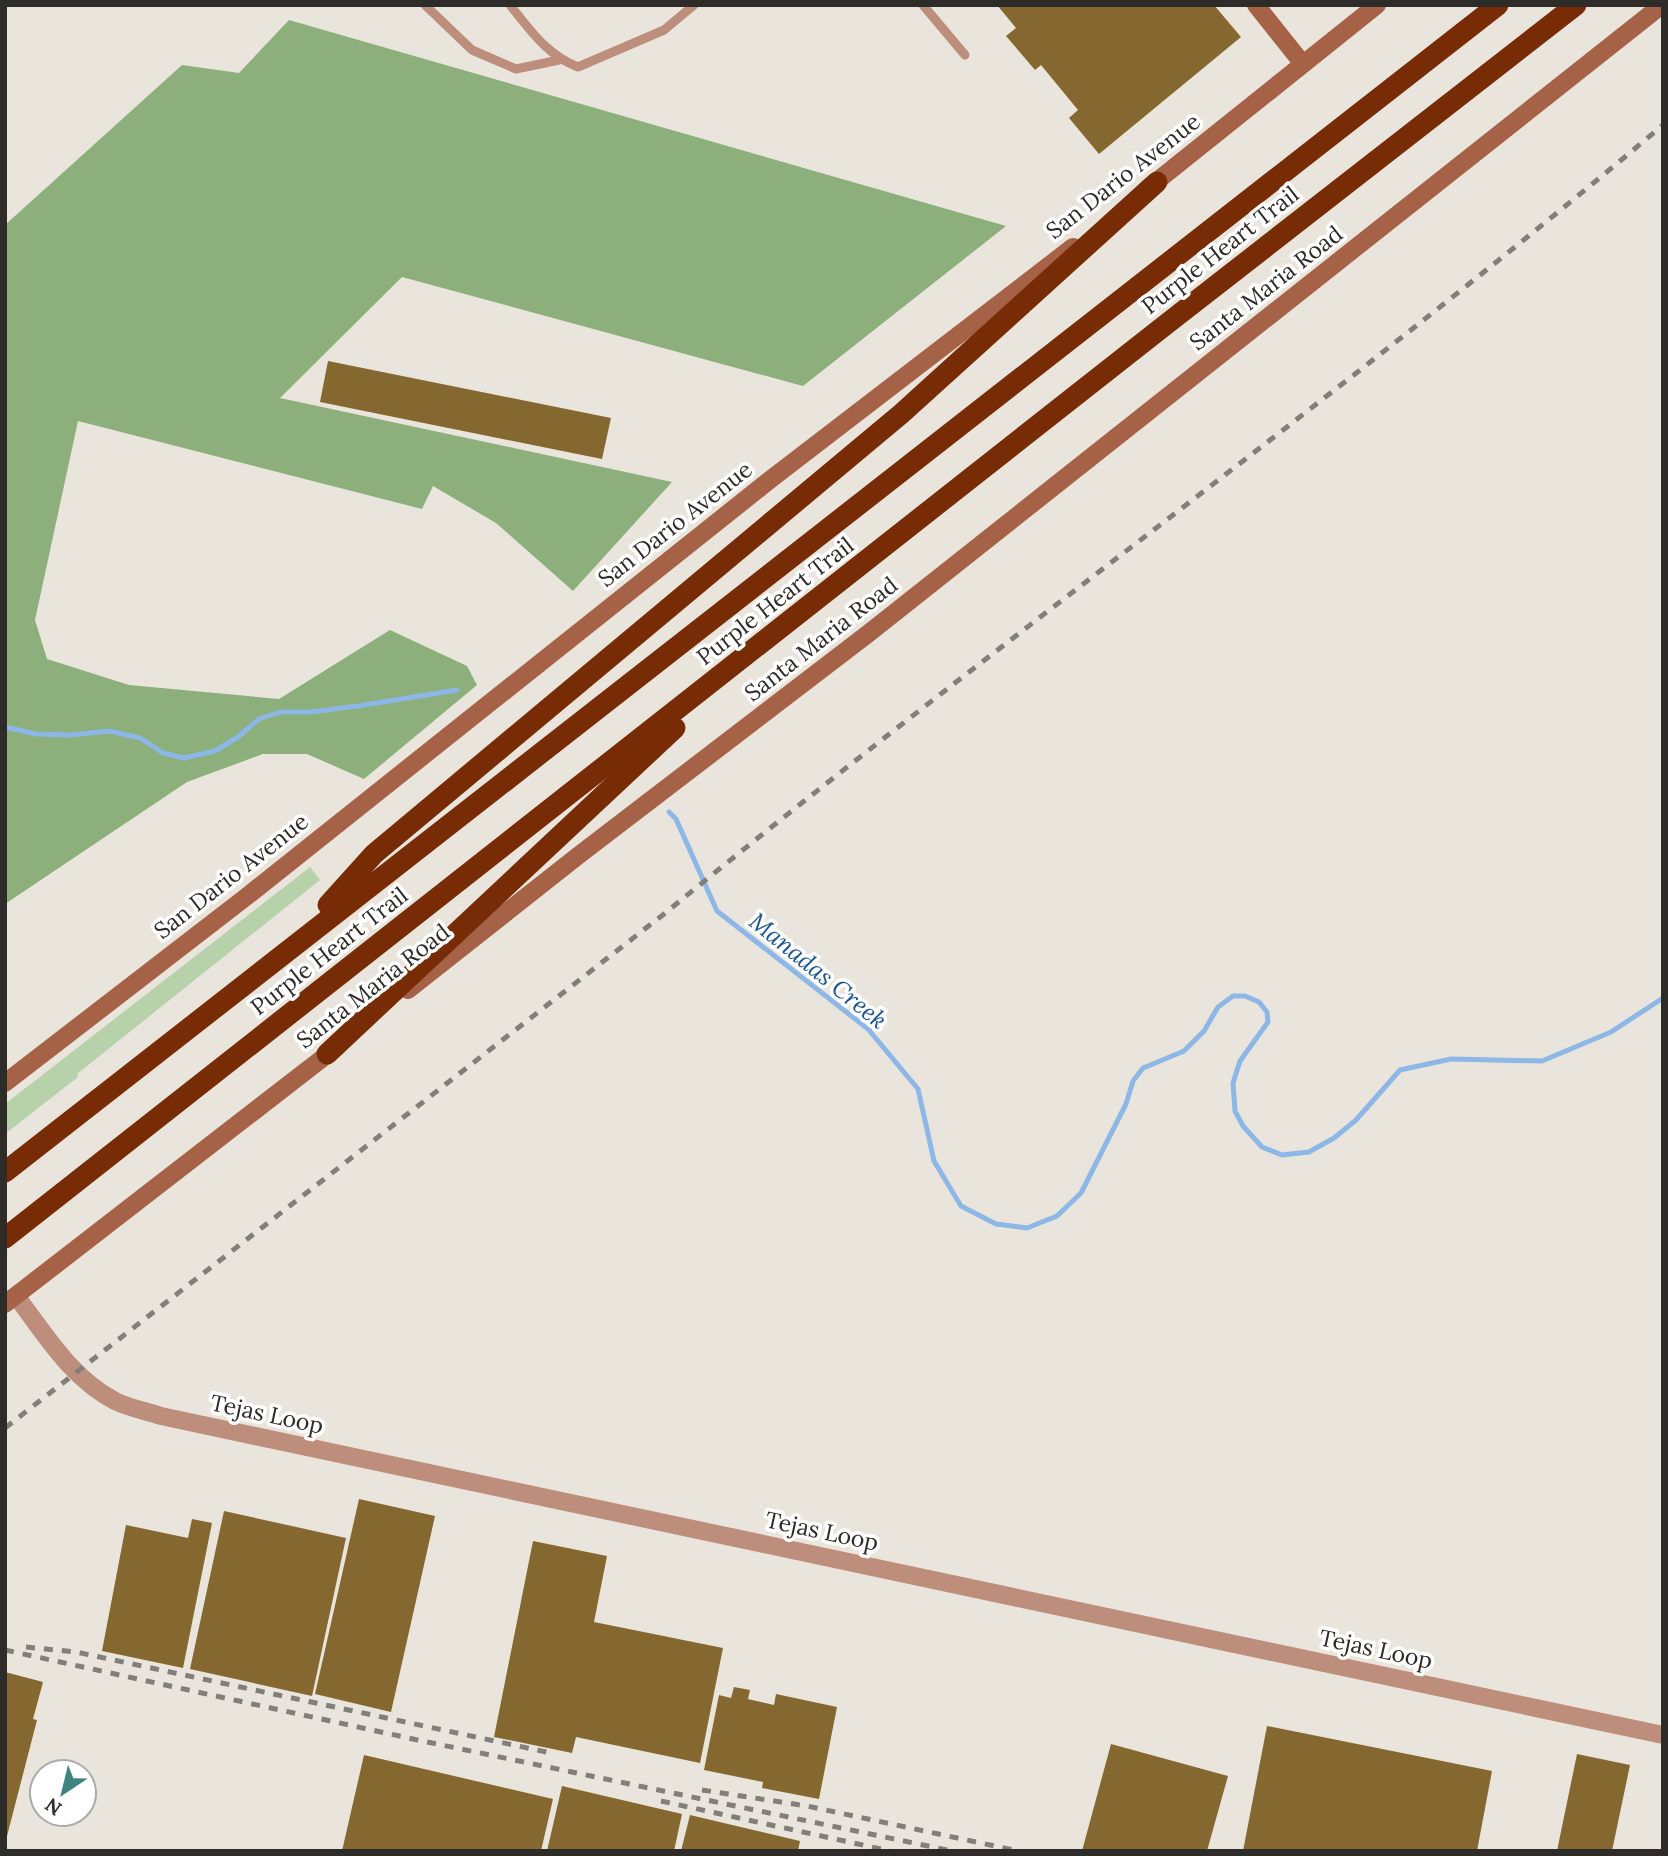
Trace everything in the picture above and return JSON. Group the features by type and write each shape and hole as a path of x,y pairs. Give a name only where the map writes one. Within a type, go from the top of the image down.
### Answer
{"highway":[{"name":"Purple Heart Trail","path":"5,1172 1498,5"},
{"name":"Purple Heart Trail","path":"5,1238 1576,5"},
{"path":"290,947 374,854 901,414 1157,182"},
{"path":"327,1054 779,631"}],"main road":[{"path":"1256,5 1303,64"},
{"name":"San Dario Avenue","path":"5,1083 257,888 771,479 1157,182 1377,5"},
{"name":"Santa Maria Road","path":"11,1300 579,855 869,634 1662,5"}],"street":[{"name":"Tejas Loop","path":"11,1300 76,1374 93,1388 118,1403 161,1416 1663,1735"}],"lane":[{"path":"425,5 472,50 516,69 559,60"},
{"path":"510,5 540,42 559,60 578,67 664,30 695,5"},
{"path":"923,5 965,55"}],"green space":[{"path":"289,20 1006,226 803,386 402,277 280,398 672,482 573,591 496,523 433,486 422,509 78,421 35,620 47,659 129,685 279,699 390,630 467,666 477,685 364,779 307,754 263,754 187,782 5,904 5,225 182,65 239,73"},
{"path":"310,867 320,880 5,1134 5,1104"}],"building":[{"path":"997,5 1214,5 1241,37 1099,154 1069,118 1078,110 1041,65 1035,70 1006,36 1016,28"},
{"path":"328,361 611,418 602,459 320,402"},
{"path":"359,1499 435,1516 391,1712 315,1694"},
{"path":"224,1511 346,1538 312,1696 190,1669"},
{"path":"192,1519 212,1523 183,1668 102,1651 126,1525 188,1538"},
{"path":"533,1541 607,1556 594,1622 723,1648 700,1763 576,1737 572,1753 494,1737"},
{"path":"5,1672 43,1682 33,1719 37,1720 6,1840"},
{"path":"734,1687 750,1690 748,1699 774,1705 776,1694 837,1707 819,1799 762,1788 763,1782 704,1770 719,1695 731,1698"},
{"path":"1267,1726 1492,1771 1477,1851 1243,1851"},
{"path":"1111,1744 1228,1776 1207,1851 1082,1851"},
{"path":"1577,1754 1630,1765 1612,1851 1557,1851"},
{"path":"364,1755 553,1799 541,1851 342,1851"},
{"path":"562,1786 682,1814 674,1851 547,1851"},
{"path":"690,1815 800,1841 798,1851 681,1851"}],"waterway":[{"name":"Manadas Creek","path":"5,727 36,734 70,735 109,731 140,738 163,753 184,758 215,751 238,737 259,719 280,712 310,712 457,690"},
{"name":"Manadas Creek","path":"669,812 676,819 717,911 868,1029 918,1089 934,1161 961,1206 996,1224 1027,1228 1057,1216 1081,1193 1126,1104 1133,1081 1143,1068 1184,1051 1204,1031 1218,1007 1233,996 1245,996 1259,1002 1267,1012 1268,1022 1240,1061 1233,1083 1235,1111 1243,1126 1262,1147 1282,1155 1309,1152 1334,1138 1356,1120 1400,1070 1451,1059 1542,1061 1611,1032 1663,998"}],"railway":[{"path":"5,1428 664,914 913,716 1416,326 1663,125"},
{"path":"26,1647 76,1652 551,1753"},
{"path":"5,1650 413,1739 952,1851"},
{"path":"702,1790 807,1806 1018,1851"},
{"path":"661,1801 890,1851"}]}
